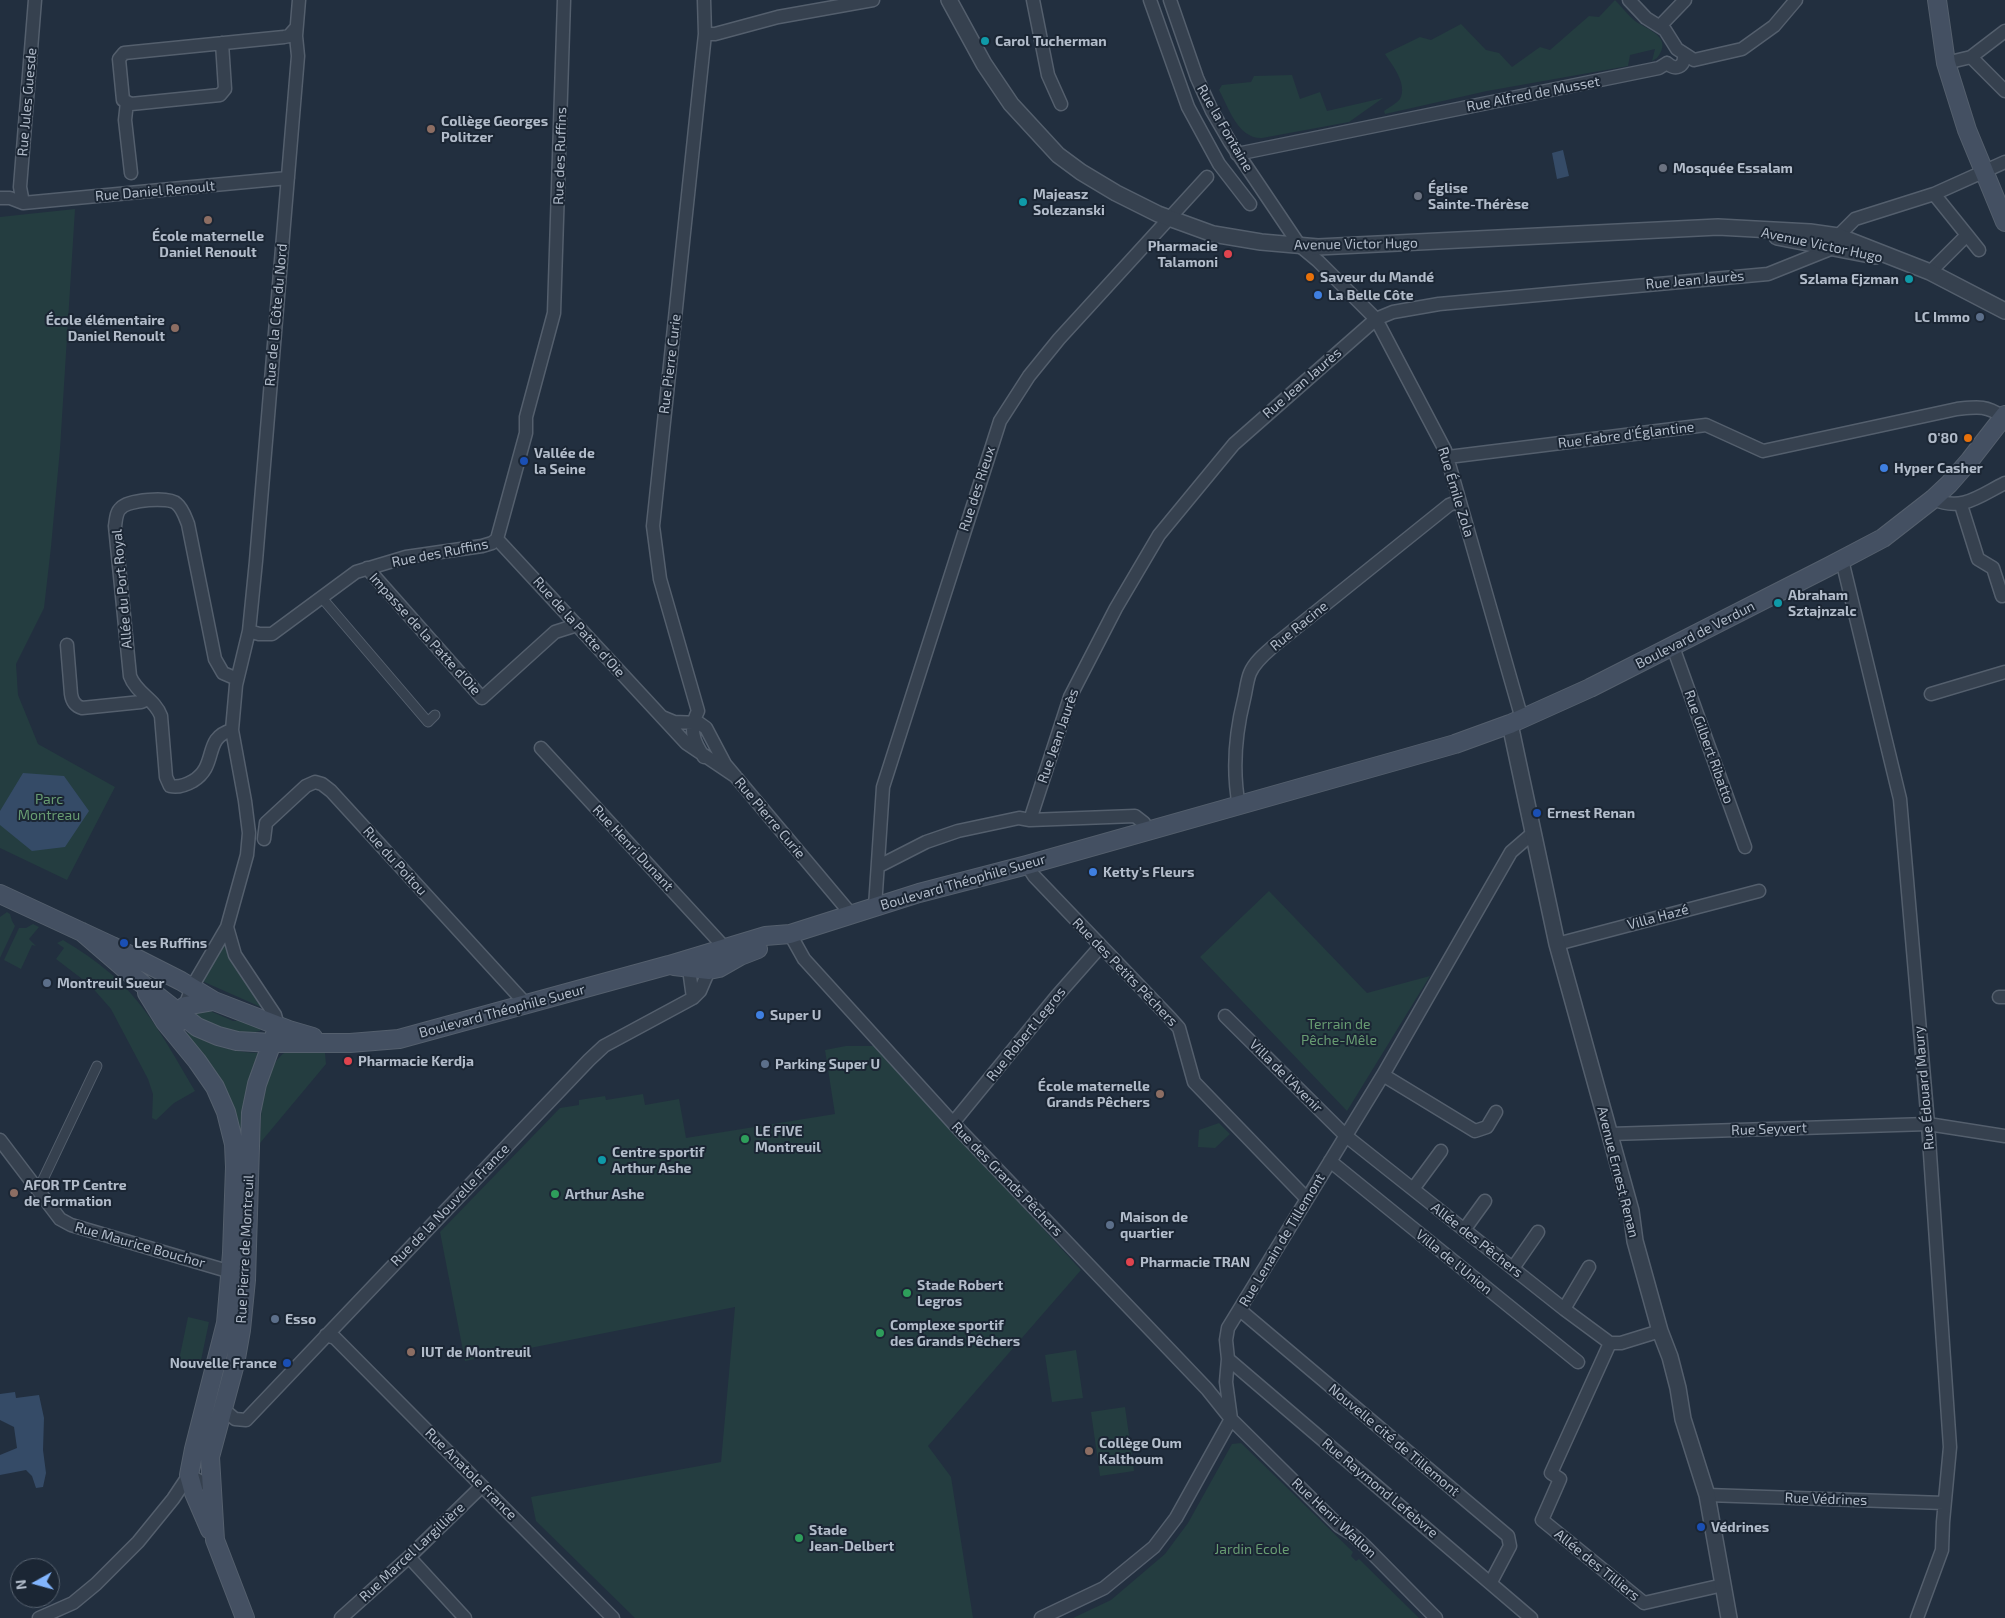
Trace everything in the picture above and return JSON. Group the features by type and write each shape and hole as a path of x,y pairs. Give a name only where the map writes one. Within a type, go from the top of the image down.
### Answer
{"main road":[{"path":"1937,0 1946,63 1967,130 2005,222"},
{"name":"Boulevard de Verdun","path":"1239,806 1455,744 1516,722 1673,647 1883,538 1934,499 1970,460 2004,416"},
{"name":"Boulevard Théophile Sueur","path":"669,965 709,970 726,965 740,956 767,946 785,935 851,914 919,893 1239,806"},
{"name":"Boulevard Théophile Sueur","path":"0,894 82,932 214,1000 278,1026 333,1043"},
{"name":"Boulevard Théophile Sueur","path":"82,932 140,982 183,1010 197,1027 237,1042 272,1043 333,1043 399,1039 669,965 764,936 785,935"},
{"name":"Rue Pierre de Montreuil","path":"140,982 165,1022 215,1087 229,1120 234,1144 235,1167 231,1272 226,1323 189,1475"},
{"path":"174,1033 183,1010 214,1000"},
{"name":"Rue Pierre de Montreuil","path":"245,1618 215,1540 210,1457 235,1364 245,1288 251,1113 256,1084 278,1026"},
{"path":"189,1475 200,1509 215,1540"}],"street":[{"name":"Rue Jules Guesde","path":"23,203 20,187 35,0"},
{"name":"Rue de la Côte du Nord","path":"249,631 298,56 296,28 299,0"},
{"name":"Rue des Ruffins","path":"249,631 260,634 272,634 356,572 406,557 482,546 497,540 526,433 526,417 554,313 564,0"},
{"name":"Rue Pierre Curie","path":"704,0 705,34 675,332 652,516 660,579 674,635 698,712 693,721 692,734 696,746 704,757"},
{"path":"705,34 714,34 812,10 873,0"},
{"name":"Avenue Victor Hugo","path":"950,0 984,64 1011,104 1058,155 1116,193 1167,218 1213,234 1300,246 1349,246 1688,228 1744,228 1835,242 1900,260 1930,272 2005,311"},
{"path":"1033,0 1048,75 1061,104"},
{"name":"Rue la Fontaine","path":"1150,0 1188,107 1219,164 1250,204"},
{"name":"Rue la Fontaine","path":"1170,0 1197,78 1212,111 1237,154 1300,246"},
{"path":"1629,0 1646,18 1665,30 1680,52 1694,60 1742,49 1774,26 1796,0"},
{"path":"1660,26 1685,0"},
{"path":"222,43 225,90 220,95 130,104 123,100 119,59 124,53 288,36 296,28"},
{"path":"1946,63 1971,57 2005,31"},
{"name":"Rue Alfred de Musset","path":"1237,154 1658,68 1667,63 1671,67 1676,68 1684,60 1680,52"},
{"path":"1971,57 2005,91"},
{"path":"127,102 125,120 131,173"},
{"path":"1835,242 1855,219 1934,194 2005,162"},
{"name":"Rue des Rieux","path":"875,907 883,787 1000,421 1029,376 1059,339 1167,218 1207,177"},
{"name":"Rue Daniel Renoult","path":"0,198 10,198 23,203 288,178"},
{"path":"1934,194 1979,250"},
{"path":"1930,272 1967,235"},
{"path":"1796,262 1807,237"},
{"name":"Rue Jean Jaurès","path":"1030,820 1070,697 1116,608 1159,535 1234,444 1376,319 1393,312 1438,304 1768,274 1835,242"},
{"name":"Rue Émile Zola","path":"1300,246 1318,261 1376,319 1448,458 1516,722"},
{"name":"Rue Fabre d'Églantine","path":"1448,458 1706,425 1762,450 1957,409 1979,406 1992,409 2004,416"},
{"path":"1934,499 1945,504 1961,505 2005,483"},
{"name":"Allée du Port Royal","path":"232,730 223,732 216,738 212,746 207,769 201,776 187,785 170,786 166,776 161,716 158,708 133,684 130,676 115,526 118,512 122,507 132,502 168,499 176,503 184,514 188,524 215,659 222,673 237,679"},
{"name":"Rue Racine","path":"1239,806 1234,752 1237,729 1250,672 1258,661 1276,644 1449,505 1459,501"},
{"path":"1961,505 1978,559 1994,568 2003,602"},
{"name":"Rue de la Patte d'Oie","path":"497,540 686,743 704,757 735,776"},
{"name":"Rue Édouard Maury","path":"1842,560 1900,799 1928,1124 1950,1447 1944,1503 1942,1550 1917,1618"},
{"name":"Impasse de la Patte d'Oie","path":"367,568 482,698 554,632 577,625"},
{"path":"322,598 428,722 435,715"},
{"path":"183,1010 192,987 227,927 247,855 249,833 232,730 237,679 249,631"},
{"path":"66,645 71,694 78,707 148,700"},
{"name":"Rue Gilbert Ribatto","path":"1673,647 1745,847"},
{"path":"1931,694 2005,672"},
{"path":"660,716 674,722 693,721"},
{"name":"Rue Pierre Curie","path":"693,721 706,728 725,764 851,914"},
{"name":"Avenue Ernest Renan","path":"1516,722 1533,833 1557,944 1631,1211 1636,1240 1660,1330 1670,1357 1683,1419 1707,1495 1729,1618"},
{"name":"Rue Henri Dunant","path":"540,748 725,948"},
{"name":"Rue du Poitou","path":"264,840 266,823 306,786 315,782 322,784 526,1004"},
{"path":"879,866 926,842 958,831 1019,818 1030,820 1134,816 1144,823 1146,831"},
{"name":"Rue Lenain de Tillemont","path":"1231,1419 1226,1382 1228,1359 1226,1340 1228,1328 1383,1075 1511,852 1533,833"},
{"name":"Rue des Petits Pêchers","path":"1028,864 1032,874 1179,1028 1194,1082 1307,1199"},
{"name":"Villa Hazé","path":"1557,944 1759,891"},
{"path":"227,927 236,955 275,1015 278,1026"},
{"name":"Rue des Grands Pêchers","path":"785,935 804,959 953,1123 1206,1389 1231,1419"},
{"name":"Rue Robert Legros","path":"953,1123 1056,996 1100,947"},
{"path":"689,969 693,998"},
{"name":"Rue de la Nouvelle France","path":"222,1410 235,1419 246,1420 604,1046 693,998 700,991 709,970"},
{"name":"Villa de l'Avenir","path":"1225,1016 1346,1136"},
{"path":"38,1190 97,1066"},
{"path":"1383,1075 1475,1131 1487,1127 1496,1112"},
{"name":"Rue Seyvert","path":"1610,1134 1928,1124 2005,1136"},
{"name":"Allée des Pêchers","path":"1346,1136 1564,1309 1610,1343"},
{"name":"Rue Maurice Bouchor","path":"0,1140 60,1219 70,1225 231,1272"},
{"path":"1413,1189 1441,1151"},
{"name":"Villa de l'Union","path":"1330,1161 1578,1362"},
{"path":"1464,1230 1484,1200"},
{"path":"1513,1268 1538,1232"},
{"path":"1564,1309 1589,1268"},
{"name":"Nouvelle cité de Tillemont","path":"1240,1310 1508,1536 1510,1546 1491,1582"},
{"path":"1610,1343 1621,1343 1660,1330"},
{"name":"Rue Anatole France","path":"326,1335 335,1338 613,1618"},
{"name":"Allée des Tilliers","path":"1610,1343 1551,1473 1560,1479 1542,1520 1644,1603 1723,1585"},
{"name":"Rue Raymond Lefebvre","path":"1228,1359 1531,1618"},
{"path":"1041,1618 1104,1588 1154,1547 1176,1518 1231,1419"},
{"name":"Rue Henri Wallon","path":"1231,1419 1339,1526 1365,1546 1436,1618"},
{"path":"39,1618 73,1603 96,1584 138,1542 173,1499 189,1475 212,1488"},
{"name":"Rue Marcel Largillière","path":"341,1618 409,1557 482,1486"},
{"name":"Rue Védrines","path":"1707,1495 1944,1503"},
{"path":"409,1557 466,1618"}],"green space":[{"path":"1615,0 1635,21 1661,39 1663,45 1657,58 1652,61 1655,49 1630,55 1628,66 1487,91 1385,114 1384,111 1400,99 1402,87 1395,69 1385,54 1420,37 1431,40 1461,24 1486,50 1499,53 1512,67 1540,47 1550,50 1589,16 1599,17"},
{"path":"1292,75 1300,99 1320,92 1327,111 1383,98 1349,122 1262,138 1254,137 1240,128 1219,90 1222,85 1251,82 1254,76"},
{"name":"Parc Montreau","path":"75,209 60,449 44,608 16,664 18,695 38,744 115,787 67,880 0,848 0,217"},
{"name":"Terrain de Pêche-Mêle","path":"1269,891 1367,993 1430,976 1347,1111 1200,957"},
{"path":"7,912 10,914 15,926 0,958 0,917"},
{"path":"33,924 39,927 29,939 36,946 32,945 21,969 4,960 19,928 26,928"},
{"path":"63,940 105,969 136,999 167,1044 195,1091 174,1103 156,1120 152,1118 153,1094 148,1079 111,1009 90,985 56,959 64,948 57,943"},
{"path":"226,940 263,1008 202,981"},
{"path":"208,1010 233,1021 247,1020 261,1026 260,1031 240,1033 223,1031 191,1013"},
{"path":"186,1032 222,1047 261,1053 242,1150 207,1062"},
{"name":"Complexe sportif des Grands Pêchers","path":"846,1046 875,1046 1081,1270 928,1446 951,1477 973,1618 635,1618 536,1521 531,1497 721,1462 735,1307 465,1361 440,1232 560,1108 579,1105 579,1100 605,1096 606,1100 643,1094 645,1105 679,1099 686,1138 835,1114 825,1050"},
{"path":"287,1051 325,1053 326,1064 260,1143 262,1106 267,1080 278,1058"},
{"path":"1219,1123 1230,1134 1215,1148 1198,1147 1199,1130"},
{"path":"188,1317 209,1322 200,1365 179,1360"},
{"path":"1076,1350 1083,1398 1052,1402 1045,1355"},
{"path":"1125,1407 1134,1471 1100,1476 1091,1412"},
{"name":"Jardin Ecole","path":"1241,1443 1353,1552 1351,1556 1356,1561 1359,1559 1419,1618 1073,1618 1111,1600 1165,1554 1188,1523 1232,1444"}],"water":[{"path":"1563,150 1569,176 1557,179 1552,153"},
{"path":"23,773 64,776 89,811 65,847 32,851 0,825 0,811"},
{"path":"15,1392 16,1398 39,1395 44,1418 43,1450 46,1473 43,1487 36,1488 32,1476 26,1470 0,1475 0,1455 17,1448 14,1427 0,1420 0,1394"}],"place":[{"name":"Carol Tucherman","path":"985,41"},
{"name":"Collège Georges Politzer","path":"431,129"},
{"name":"Mosquée Essalam","path":"1663,168"},
{"name":"Église Sainte-Thérèse","path":"1418,196"},
{"name":"Majeasz Solezanski","path":"1023,202"},
{"name":"École maternelle Daniel Renoult","path":"208,220"},
{"name":"Pharmacie Talamoni","path":"1228,254"},
{"name":"Saveur du Mandé","path":"1310,277"},
{"name":"Szlama Ejzman","path":"1909,279"},
{"name":"La Belle Côte","path":"1318,295"},
{"name":"LC Immo","path":"1980,317"},
{"name":"École élémentaire Daniel Renoult","path":"175,328"},
{"name":"O'80","path":"1968,438"},
{"name":"Vallée de la Seine","path":"524,461"},
{"name":"Hyper Casher","path":"1884,468"},
{"name":"Abraham Sztajnzalc","path":"1778,603"},
{"name":"Ernest Renan","path":"1537,813"},
{"name":"Ketty's Fleurs","path":"1093,872"},
{"name":"Les Ruffins","path":"124,943"},
{"name":"Montreuil Sueur","path":"47,983"},
{"name":"Super U","path":"760,1015"},
{"name":"Pharmacie Kerdja","path":"348,1061"},
{"name":"Parking Super U","path":"765,1064"},
{"name":"École maternelle Grands Pêchers","path":"1160,1094"},
{"name":"LE FIVE Montreuil","path":"745,1139"},
{"name":"Centre sportif Arthur Ashe","path":"602,1160"},
{"name":"AFOR TP Centre de Formation","path":"14,1193"},
{"name":"Arthur Ashe","path":"555,1194"},
{"name":"Maison de quartier","path":"1110,1225"},
{"name":"Pharmacie TRAN","path":"1130,1262"},
{"name":"Stade Robert Legros","path":"907,1293"},
{"name":"Esso","path":"275,1319"},
{"name":"Complexe sportif des Grands Pêchers","path":"880,1333"},
{"name":"IUT de Montreuil","path":"411,1352"},
{"name":"Nouvelle France","path":"287,1363"},
{"name":"Collège Oum Kalthoum","path":"1089,1451"},
{"name":"Védrines","path":"1701,1527"},
{"name":"Stade Jean-Delbert","path":"799,1538"}]}
